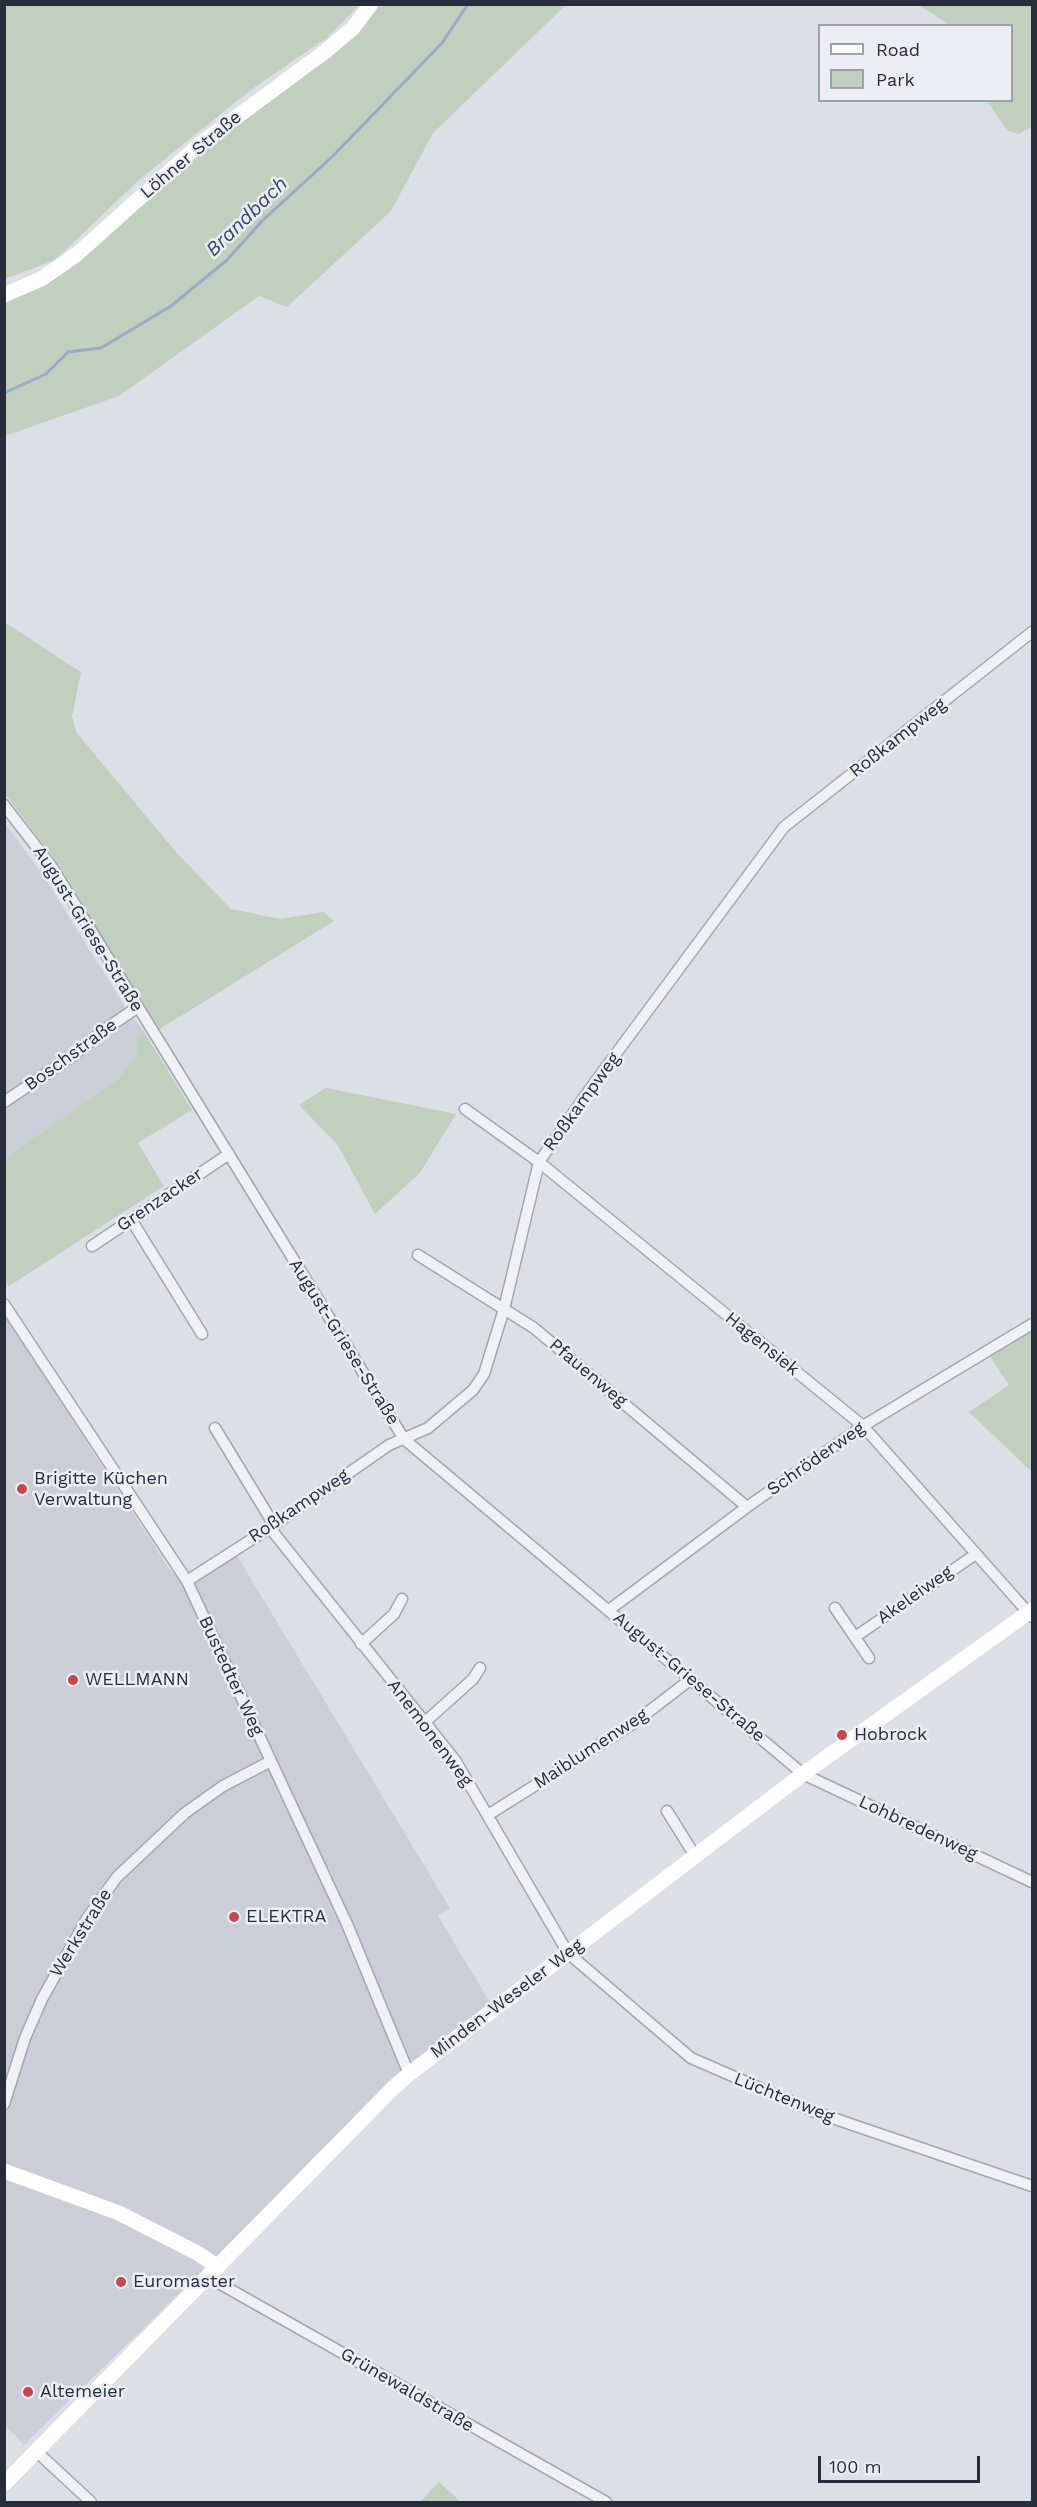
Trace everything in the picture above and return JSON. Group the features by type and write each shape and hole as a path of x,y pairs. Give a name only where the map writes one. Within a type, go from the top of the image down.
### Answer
{"street":[{"name":"Löhner Straße","path":"4,295 41,279 75,255 200,144 326,51 353,27 371,4"},
{"name":"Roßkampweg","path":"187,1581 272,1527 388,1446 428,1428 473,1390 484,1374 504,1309 540,1162 570,1117 784,827 1032,632"},
{"name":"August-Griese-Straße","path":"4,805 52,867 404,1439 803,1774"},
{"name":"Boschstraße","path":"4,1102 74,1055 104,1030 138,1007"},
{"name":"Hagensiek","path":"465,1109 540,1162 863,1426 1031,1614"},
{"name":"Grenzacker","path":"92,1246 229,1154"},
{"path":"132,1221 202,1334"},
{"name":"Pfauenweg","path":"418,1255 534,1328 747,1507"},
{"name":"Bustedter Weg","path":"4,1304 187,1581 347,1924 409,2074"},
{"name":"Schröderweg","path":"609,1610 747,1507 863,1426 1032,1324"},
{"name":"Anemonenweg","path":"215,1428 272,1527 361,1644 455,1760 568,1953"},
{"name":"Akeleiweg","path":"855,1637 976,1554"},
{"path":"361,1644 394,1614 402,1599"},
{"path":"835,1608 868,1658"},
{"name":"Minden-Weseler Weg","path":"4,2484 409,2074 803,1774 1031,1614"},
{"path":"424,1723 473,1679 480,1668"},
{"name":"Maiblumenweg","path":"488,1815 634,1723 691,1679"},
{"name":"Werkstraße","path":"4,2104 25,2038 42,1999 87,1917 117,1877 185,1813 223,1786 271,1761"},
{"name":"Lohbredenweg","path":"803,1774 1032,1882"},
{"path":"667,1811 695,1856"},
{"name":"Lüchtenweg","path":"568,1953 691,2058 815,2112 1032,2186"},
{"path":"4,2171 119,2213 200,2254 213,2272"},
{"name":"Grünewaldstraße","path":"213,2272 606,2502"},
{"path":"36,2451 91,2502"}],"shaded area":[{"path":"4,822 43,875 125,1007 144,1032 138,1036 136,1055 120,1079 5,1158"},
{"path":"4,1315 172,1573 201,1579 237,1556 450,1908 438,1916 491,2004 388,2083 193,2280 24,2445 4,2424"}],"green space":[{"path":"5,5 359,5 328,37 252,89 140,179 55,260 5,279"},
{"path":"379,5 566,5 433,133 391,211 287,307 259,296 119,396 5,436 4,300 128,214 219,138 356,33"},
{"path":"918,5 1032,5 1032,127 1018,134 1008,131 988,102 1013,102 1013,24 947,23"},
{"path":"4,622 81,672 72,716 76,732 175,851 231,909 280,919 323,912 334,921 160,1029 124,977 60,866 5,794"},
{"path":"144,1032 192,1110 138,1143 164,1186 9,1286 4,1280 5,1158 119,1079 136,1055 138,1036"},
{"path":"326,1088 456,1114 420,1173 375,1214 337,1144 299,1105"},
{"path":"1032,1327 1032,1472 969,1412 1009,1385 988,1353"},
{"path":"439,2482 461,2502 420,2502"}],"waterway":[{"name":"Brandbach","path":"4,393 46,374 68,352 101,348 171,306 227,260 262,221 333,156 442,43 468,4"}],"place":[{"name":"Brigitte Küchen Verwaltung","path":"22,1489"},
{"name":"WELLMANN","path":"73,1680"},
{"name":"Hobrock","path":"842,1735"},
{"name":"ELEKTRA","path":"234,1917"},
{"name":"Euromaster","path":"121,2282"},
{"name":"Altemeier","path":"28,2392"}]}
